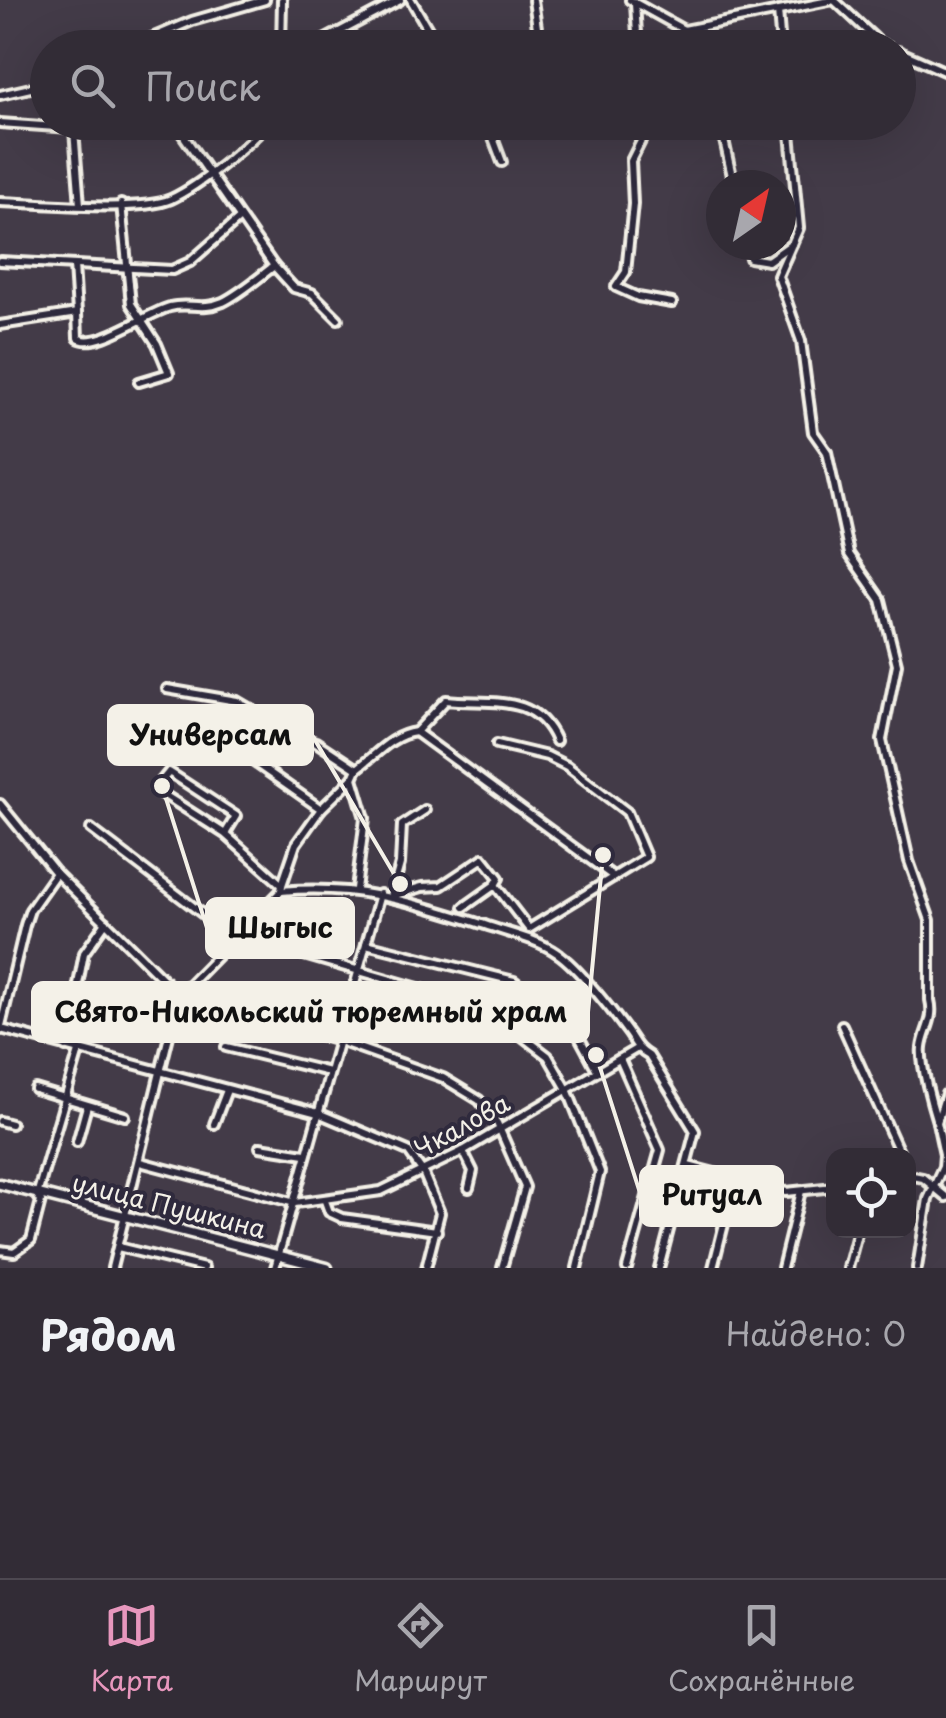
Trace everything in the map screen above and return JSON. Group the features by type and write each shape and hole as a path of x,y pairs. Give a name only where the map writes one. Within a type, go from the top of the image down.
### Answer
{"street":[{"path":"171,30 265,0"},
{"path":"282,0 282,30"},
{"path":"343,30 400,0"},
{"path":"411,0 428,30"},
{"path":"532,0 537,30"},
{"path":"636,30 632,2 644,4 684,30 834,0 866,30"},
{"path":"778,11 780,30"},
{"path":"916,59 946,72"},
{"path":"0,95 30,88"},
{"path":"0,123 30,126"},
{"path":"75,140 80,205"},
{"path":"186,140 274,266 294,288 312,293 338,319"},
{"path":"0,202 152,204 172,198 248,140"},
{"path":"494,140 502,162"},
{"path":"641,140 631,161 633,204 626,272 616,287 638,297 672,304"},
{"path":"724,140 731,170"},
{"path":"790,140 793,170"},
{"path":"796,199 796,235"},
{"path":"121,204 130,304 158,344 169,372 139,382"},
{"path":"0,262 172,270 190,262 241,218"},
{"path":"785,260 778,276 801,342 813,432 828,452 849,554 881,600 897,664 882,740 909,861 930,920 933,1012 922,1049 944,1155 928,1199 916,1268"},
{"path":"74,265 78,338 85,342 97,342 174,305 202,308 225,301 274,266"},
{"path":"0,325 77,313"},
{"path":"167,689 237,701 316,742 357,769"},
{"path":"112,1268 179,995 281,888 296,844 321,809 353,778 357,769 391,741 416,732 446,700 515,703 532,709 547,722 556,741"},
{"path":"173,714 237,750 321,809"},
{"path":"416,732 614,877"},
{"path":"495,885 529,930 646,857 627,812 568,766 547,756 497,744"},
{"path":"225,834 236,816 169,772 155,789 225,834 281,888 356,890 391,896 519,936 558,953 632,1038 636,1049 649,1056 695,1131 659,1268"},
{"path":"353,778 365,818 356,890"},
{"path":"0,804 56,874 179,995 339,1040 444,1078 468,1091 494,1118 525,1187 502,1268"},
{"path":"391,896 400,864 402,824 425,810"},
{"path":"91,829 235,936 422,988 496,1016 548,1056 567,1088 600,1172 577,1268"},
{"path":"391,896 422,886 441,886 483,858 499,878 464,907"},
{"path":"56,874 30,910 0,1030 318,1113 408,1151 423,1172 440,1213 426,1268"},
{"path":"275,1268 380,894"},
{"path":"66,1047 84,953 106,922"},
{"path":"366,944 514,981 578,1035 597,1070"},
{"path":"842,1025 897,1148"},
{"path":"226,1047 329,1072"},
{"name":"Чкалова","path":"140,1162 294,1202 381,1190 463,1151 636,1049"},
{"path":"0,1250 14,1252 32,1240 41,1201 37,1194 79,1051"},
{"path":"620,1059 660,1150 627,1268"},
{"path":"35,1089 126,1116"},
{"path":"214,1124 227,1090"},
{"path":"937,1122 946,1094"},
{"path":"76,1142 87,1106"},
{"path":"0,1121 11,1124"},
{"path":"260,1147 305,1154"},
{"path":"463,1151 473,1171 469,1188"},
{"path":"688,1166 786,1192 826,1188"},
{"path":"916,1178 946,1196"},
{"path":"713,1268 735,1180"},
{"name":"улица Пушкина","path":"0,1184 328,1268"},
{"path":"782,1268 801,1192"},
{"path":"324,1200 329,1212 342,1218 438,1232"},
{"path":"848,1268 856,1238"},
{"path":"118,1247 204,1268"}],"place":[{"name":"Шыгыс","path":"162,786"},
{"name":"Свято-Никольский тюремный храм","path":"603,855"},
{"name":"Универсам","path":"400,884"},
{"name":"Ритуал","path":"596,1055"}]}
